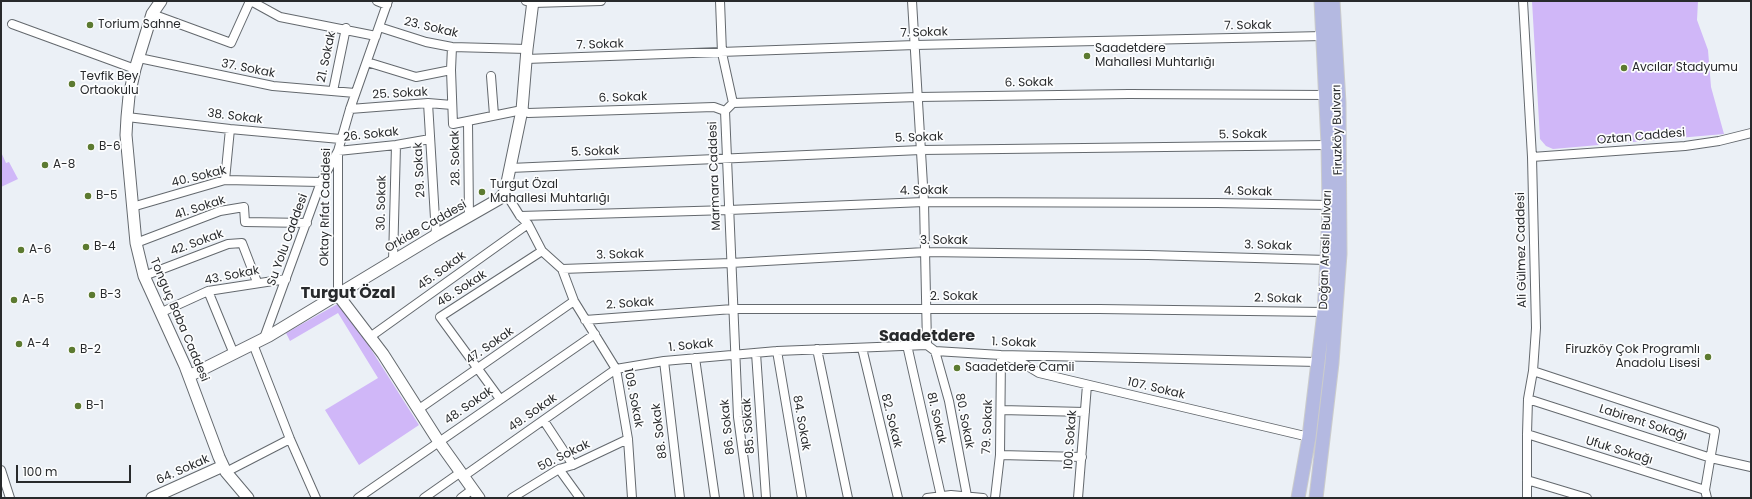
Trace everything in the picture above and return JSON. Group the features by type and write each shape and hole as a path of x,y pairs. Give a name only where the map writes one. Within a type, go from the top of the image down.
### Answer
{"main road":[{"name":"Doğan Araslı Bulvarı","path":"1298,498 1309,436 1324,312 1327,260 1329,205 1328,145 1321,1"},
{"name":"Firuzköy Bulvarı","path":"1316,498 1332,363 1340,254 1339,103 1333,1"},
{"path":"1305,498 1316,440 1311,418"}],"street":[{"name":"Tonguç Baba Caddesi","path":"161,1 152,14 135,69 129,96 126,135 136,243 144,276 162,312 189,376 225,469 248,498"},
{"path":"152,14 231,43 250,1 280,16 346,28 376,36"},
{"path":"377,1 388,3"},
{"path":"505,192 522,110 531,2 602,1"},
{"path":"720,1 722,52 733,103"},
{"path":"912,1 924,202 927,345 935,351"},
{"name":"Ali Gülmez Caddesi","path":"1522,1 1532,157 1536,328 1533,371 1528,399 1527,498"},
{"name":"Oktay Rıfat Caddesi","path":"338,295 338,151 340,139 388,3"},
{"path":"12,24 135,69"},
{"name":"23. Sokak","path":"379,27 426,42 452,47 527,54"},
{"name":"21. Sokak","path":"332,91 346,28"},
{"name":"7. Sokak","path":"527,54 722,52 915,45 1323,36"},
{"path":"452,47 452,105"},
{"name":"37. Sokak","path":"139,58 273,86 355,93"},
{"path":"367,62 416,77 451,70"},
{"path":"491,76 494,115"},
{"name":"6. Sokak","path":"733,103 918,97 1130,94 1326,94"},
{"name":"25. Sokak","path":"350,109 428,103 452,105"},
{"name":"29. Sokak","path":"428,103 436,235"},
{"name":"Marmara Caddesi","path":"733,103 725,111 734,354"},
{"name":"28. Sokak","path":"452,105 453,124 522,110"},
{"name":"6. Sokak","path":"522,110 528,113 714,107 725,111"},
{"name":"38. Sokak","path":"127,117 230,130 340,139"},
{"name":"28. Sokak","path":"468,122 469,217"},
{"path":"225,180 230,130"},
{"name":"Oztan Caddesi","path":"1532,157 1685,146 1719,141 1751,133"},
{"name":"26. Sokak","path":"338,151 396,145 430,139"},
{"name":"30. Sokak","path":"393,261 396,145"},
{"name":"5. Sokak","path":"510,168 921,150 1328,145"},
{"name":"Su Yolu Caddesi","path":"259,341 286,279 321,182 338,151"},
{"name":"40. Sokak","path":"132,207 225,180 321,182"},
{"name":"Orkide Caddesi","path":"189,376 259,341 338,295 436,235 499,199 505,192"},
{"name":"109. Sokak","path":"505,192 520,216 528,224 542,251 562,269 574,301 616,369 628,439 632,498"},
{"name":"4. Sokak","path":"520,216 729,210 924,202 1329,205"},
{"name":"41. Sokak","path":"136,243 220,211 244,207 244,222 307,223"},
{"name":"45. Sokak","path":"370,337 528,224"},
{"name":"42. Sokak","path":"144,276 228,244 242,242 256,282"},
{"name":"46. Sokak","path":"500,399 440,317 542,251"},
{"name":"3. Sokak","path":"562,269 731,263 926,252 1148,255 1327,260"},
{"name":"43. Sokak","path":"162,312 208,291 256,282 286,279"},
{"path":"208,291 234,354"},
{"path":"338,295 370,337 419,409 439,442 476,494 461,498"},
{"name":"47. Sokak","path":"419,409 574,301"},
{"name":"2. Sokak","path":"585,320 733,309 1324,312"},
{"name":"48. Sokak","path":"358,498 595,334"},
{"path":"259,341 290,439 316,498"},
{"name":"81. Sokak","path":"907,345 941,496"},
{"name":"1. Sokak","path":"616,369 664,361 734,354 927,345"},
{"name":"82. Sokak","path":"862,348 898,498"},
{"path":"817,349 848,498"},
{"name":"84. Sokak","path":"777,351 802,498"},
{"name":"1. Sokak","path":"935,351 960,351 1001,356 1318,362"},
{"name":"80. Sokak","path":"935,351 949,400 967,496"},
{"name":"85. Sokak","path":"756,353 766,498"},
{"name":"86. Sokak","path":"734,354 738,417 748,498"},
{"name":"107. Sokak","path":"1001,356 1019,361 1039,373 1309,436"},
{"name":"79. Sokak","path":"995,498 1000,455 1001,356"},
{"path":"695,358 715,498"},
{"name":"88. Sokak","path":"664,361 680,498"},
{"name":"49. Sokak","path":"424,498 544,421 616,369"},
{"path":"1533,371 1715,431 1706,494"},
{"name":"100. Sokak","path":"1078,498 1088,385"},
{"name":"Labirent Sokağı","path":"1528,399 1711,458 1751,467"},
{"path":"1001,410 1085,412"},
{"path":"544,421 573,464"},
{"name":"Ufuk Sokağı","path":"1527,434 1706,494"},
{"name":"64. Sokak","path":"152,498 225,469 290,439"},
{"name":"50. Sokak","path":"512,498 559,469 628,439"},
{"path":"1000,455 1082,457"},
{"path":"559,469 580,498"},
{"path":"1,470 10,498"},
{"path":"1527,480 1587,498"},
{"path":"927,498 941,496 967,496 983,498"}],"shaded area":[{"name":"Avcılar Stadyumu","path":"1532,1 1698,1 1697,20 1708,50 1711,87 1724,134 1553,149 1546,146 1540,139"},
{"path":"1,152 6,163 9,162 18,179 1,187"},
{"path":"341,302 419,425 359,465 325,410 378,378 338,313 290,341 286,333"}],"place":[{"name":"Torium Sahne","path":"90,25"},
{"name":"Saadetdere Mahallesi Muhtarlığı","path":"1087,56"},
{"name":"Avcılar Stadyumu","path":"1624,68"},
{"name":"Tevfik Bey Ortaokulu","path":"72,84"},
{"name":"B-6","path":"91,147"},
{"name":"A-8","path":"45,165"},
{"name":"Turgut Özal Mahallesi Muhtarlığı","path":"482,192"},
{"name":"B-5","path":"88,196"},
{"name":"B-4","path":"86,247"},
{"name":"A-6","path":"21,250"},
{"name":"B-3","path":"92,295"},
{"name":"A-5","path":"14,300"},
{"name":"A-4","path":"19,344"},
{"name":"B-2","path":"72,350"},
{"name":"Firuzköy Çok Programlı Anadolu Lisesi","path":"1708,357"},
{"name":"Saadetdere Camii","path":"957,368"},
{"name":"B-1","path":"78,406"}],"district":[{"name":"Turgut Özal","path":"348,294"},
{"name":"Saadetdere","path":"927,337"}]}
